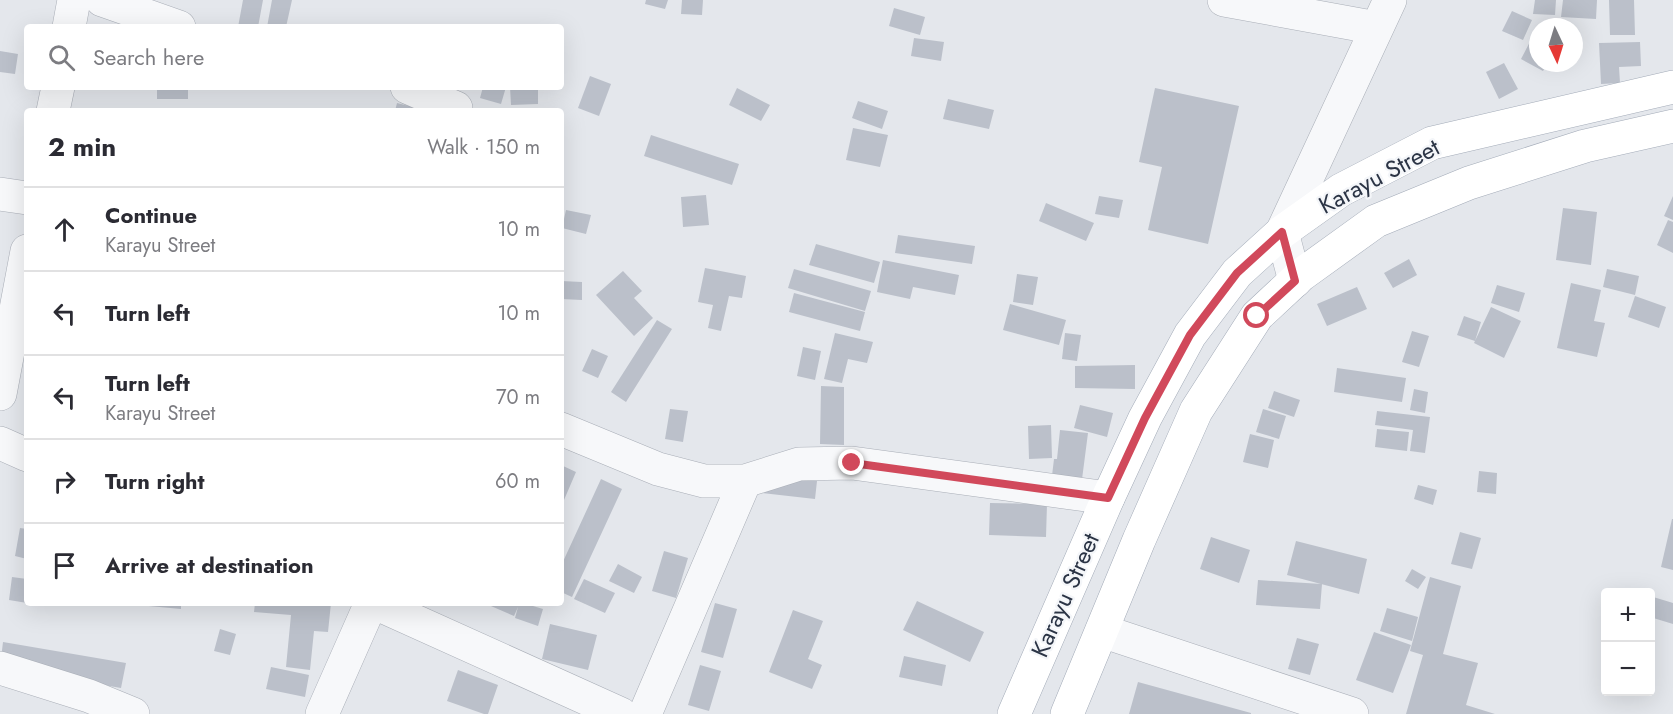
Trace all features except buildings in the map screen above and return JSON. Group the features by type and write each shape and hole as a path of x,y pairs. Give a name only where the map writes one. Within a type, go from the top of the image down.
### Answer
{"main road":[{"name":"Karayu Street","path":"1014,714 1145,418 1190,335 1237,273 1282,232 1341,190 1432,143 1673,87"},
{"name":"Karayu Street","path":"1067,714 1139,540 1196,411 1257,316 1295,281 1376,221 1459,187 1585,146 1673,126"}],"street":[{"path":"70,24 74,0"},
{"path":"102,0 170,24"},
{"path":"1224,0 1384,14 1282,232 1295,281"},
{"path":"54,108 57,90"},
{"path":"414,90 456,108"},
{"path":"0,194 24,198"},
{"path":"0,394 24,267"},
{"path":"564,430 658,469 704,481 745,481 799,464 852,463 1108,498"},
{"path":"0,443 24,454"},
{"path":"645,714 745,481"},
{"path":"322,714 372,606"},
{"path":"380,606 621,714"},
{"path":"1102,631 1352,714"},
{"path":"0,668 89,696 134,714"}],"route":[{"path":"852,463 1108,498 1145,418 1190,335 1237,273 1282,232 1295,281 1257,316"}]}
